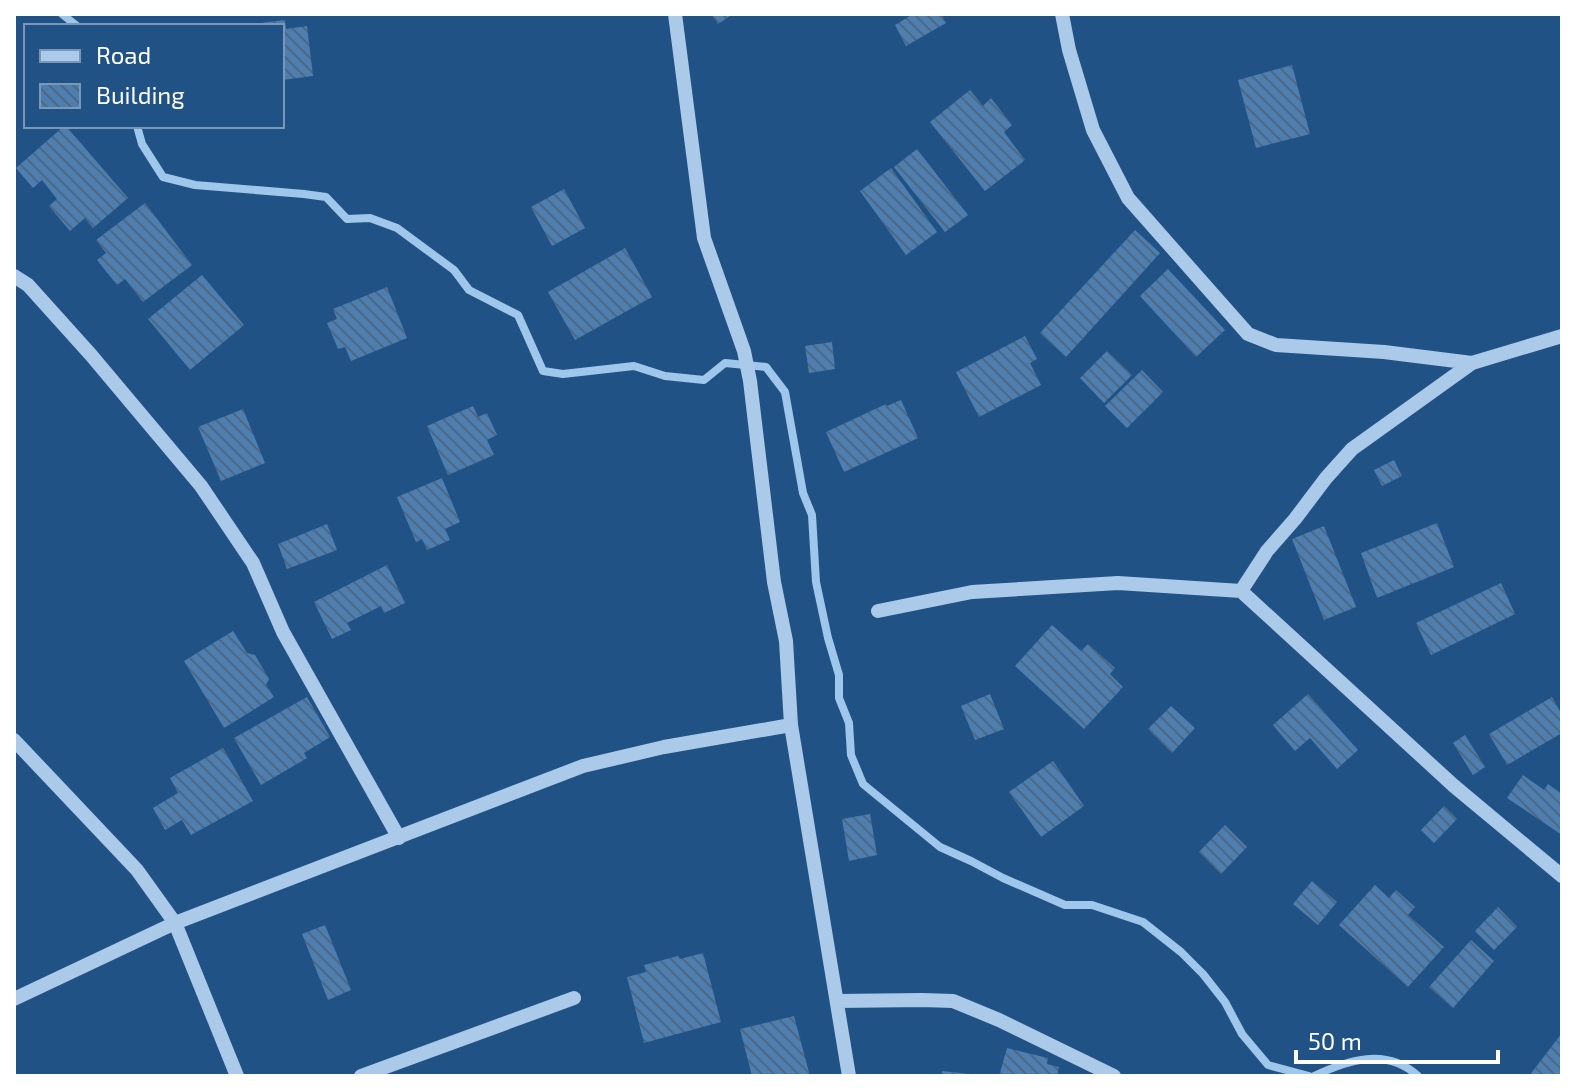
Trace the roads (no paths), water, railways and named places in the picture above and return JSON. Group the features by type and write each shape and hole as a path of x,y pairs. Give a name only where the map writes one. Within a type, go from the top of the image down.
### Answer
{"street":[{"path":"675,14 704,238 744,351 750,381 774,582 786,641 791,725 849,1076"},
{"path":"1062,14 1069,50 1093,130 1128,198 1248,334 1276,345 1384,352 1472,363"},
{"path":"14,276 39,297 201,486 253,563 283,632 399,838"},
{"path":"1241,591 1267,551 1352,449 1472,363 1562,336"},
{"path":"878,611 972,592 1091,584 1241,591 1454,786 1562,876"},
{"path":"14,999 175,923 583,766 664,747 791,725"},
{"path":"14,740 137,870 175,923 237,1076"},
{"path":"361,1076 574,998"},
{"path":"837,1001 953,1001 1114,1076"}],"waterway":[{"path":"62,14 74,24"},
{"path":"138,128 142,144 163,177 195,185 326,197 347,219 370,218 397,228 454,270 469,290 518,315 543,371 563,374 634,366 665,376 704,380 725,363 766,367 785,392 803,493 812,515 816,582 839,675 839,698 849,723 851,755 863,784 940,847 1065,905 1092,905 1143,922 1203,974 1225,1002 1242,1034 1268,1065 1309,1076"},
{"path":"1314,1076 1340,1065 1367,1059 1393,1062 1418,1076"}]}
